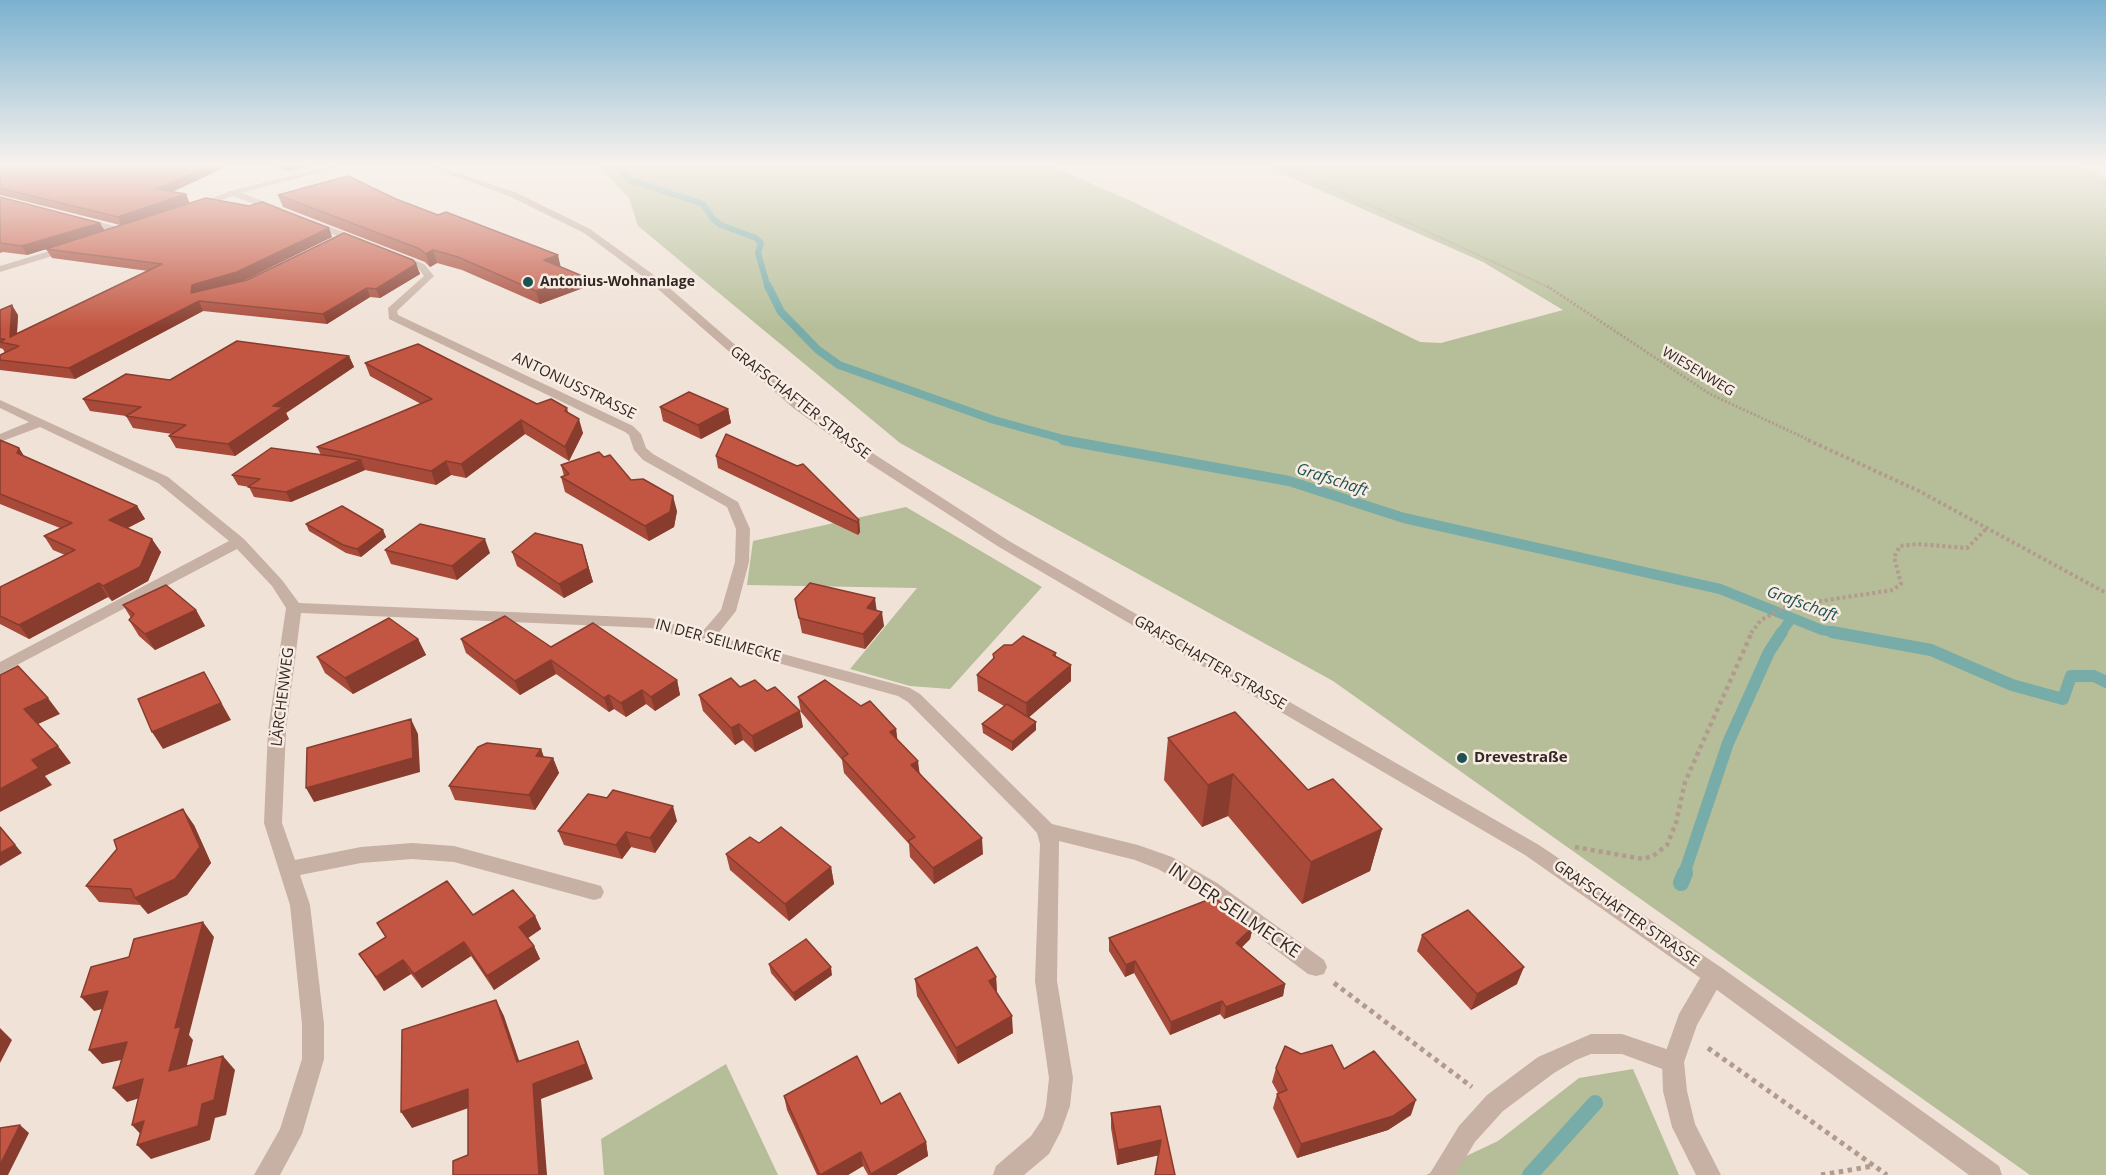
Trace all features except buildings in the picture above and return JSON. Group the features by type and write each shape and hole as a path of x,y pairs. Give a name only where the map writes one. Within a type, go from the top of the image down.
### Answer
{"street":[{"path":"82,220 127,230 101,238"},
{"name":"GRAFSCHAFTER STRASSE","path":"564,220 587,231 654,280 796,404 917,490 1014,550 1533,850 1714,975 1990,1175"},
{"path":"305,221 368,245"},
{"path":"336,242 346,237"},
{"path":"0,268 78,245"},
{"name":"ANTONIUSSTRASSE","path":"389,253 421,266 429,276 392,310 393,317 629,429 635,434 640,450 648,457 733,505 743,529 742,562 728,611 707,636"},
{"path":"0,404 156,476 239,542 278,583 294,608"},
{"path":"0,438 40,422"},
{"path":"0,669 239,542"},
{"name":"IN DER SEILMECKE","path":"294,608 628,621 707,636 904,692 927,710 1046,830 1138,853 1165,863 1210,889 1316,968"},
{"name":"LÄRCHENWEG","path":"266,1175 290,1134 312,1059 313,1024 300,905 275,831 273,802 278,730 294,608"},
{"path":"1005,1175 1040,1145 1053,1123 1058,1106 1061,1078 1046,981 1050,844 1046,830"},
{"path":"289,869 361,855 412,851 454,854 594,892"},
{"path":"1708,1175 1684,1127 1675,1090 1673,1062 1683,1030 1714,975"},
{"path":"1441,1175 1467,1134 1495,1103 1546,1065 1591,1044 1622,1044 1673,1062"}],"path":[{"name":"WIESENWEG","path":"1402,220 1551,288 1710,394 1919,491 2106,594"},
{"path":"1533,850 1575,847 1643,859 1662,851 1676,823 1685,782 1748,637 1761,620 1788,606 1828,597 1893,590 1900,584 1894,557 1900,546 1918,543 1967,548 1987,528"},
{"path":"1316,968 1350,997 1495,1103"},
{"path":"1683,1030 1887,1175"},
{"path":"1821,1175 1873,1166"}],"green space":[{"path":"636,220 1170,220 1420,342 1441,343 1563,310 1483,262 1387,220 2106,220 2106,1175 2030,1175 1333,681 900,443 638,226"},
{"path":"906,507 1042,587 950,689 910,686 850,669 917,588 747,585 753,541"},
{"path":"726,1064 778,1175 604,1175 601,1139"},
{"path":"1633,1069 1679,1175 1426,1175 1498,1141 1579,1078"}],"waterway":[{"name":"Grafschaft","path":"714,220 721,225 756,238 761,243 758,253 768,288"},
{"name":"Grafschaft","path":"768,286 781,312 818,350 839,365 994,420 1071,441"},
{"name":"Grafschaft","path":"1063,440 1289,481 1404,518 1720,589 1822,630 1840,633"},
{"path":"1781,633 1791,619"},
{"path":"1684,874 1728,743 1769,652 1782,632"},
{"name":"Grafschaft","path":"1832,632 1931,650 2012,685 2063,699 2071,676 2094,676 2106,682"},
{"path":"1681,883 1685,873"},
{"path":"1530,1175 1595,1103"}],"place":[{"name":"Antonius-Wohnanlage","path":"528,282"},
{"name":"Drevestraße","path":"1462,758"}]}
